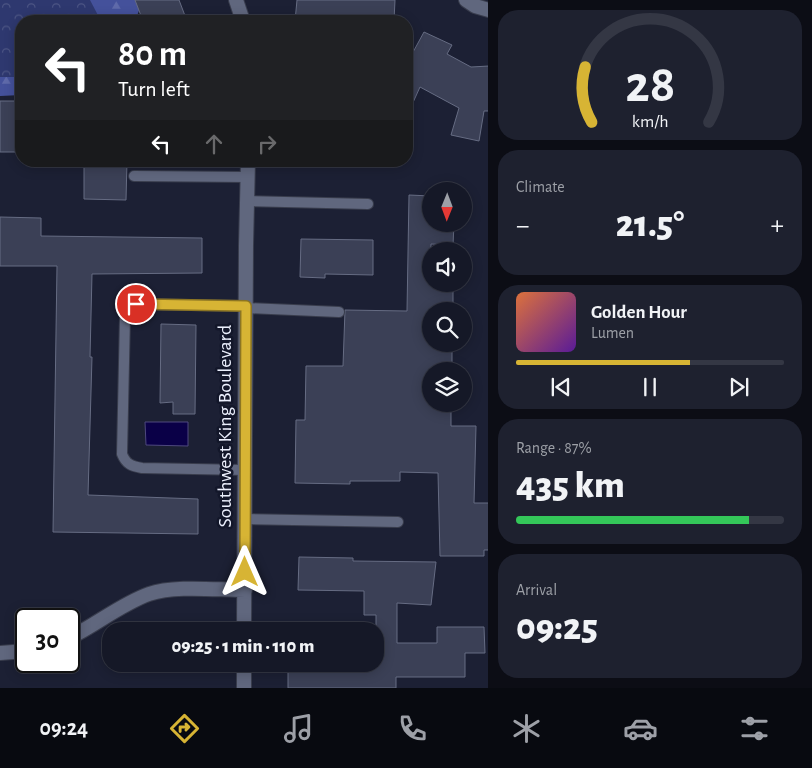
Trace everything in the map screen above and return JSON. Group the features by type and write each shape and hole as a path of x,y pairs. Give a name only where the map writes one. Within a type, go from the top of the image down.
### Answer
{"street":[{"path":"236,0 241,15"},
{"path":"466,0 475,6 488,10"},
{"name":"Southwest King Boulevard","path":"244,622 248,167"},
{"path":"80,632 131,602 151,593 175,589 245,590"},
{"path":"0,653 15,652"},
{"path":"244,672 244,688"}],"lane":[{"path":"134,176 247,177"},
{"path":"247,202 368,204"},
{"path":"245,470 142,468 131,466 125,461 122,454 125,316 128,307 136,304 339,312"},
{"path":"245,518 398,522"}],"green space":[{"path":"0,0 143,0 137,15 15,15 15,95 0,96"},
{"path":"0,0 90,0 98,15 15,15 15,77 0,77"}],"shaded area":[{"path":"145,422 188,422 188,446 146,445"}],"building":[{"path":"135,0 179,0 185,15 141,15"},
{"path":"297,0 395,0 394,15 296,15"},
{"path":"424,32 452,45 447,54 471,67 488,66 488,111 484,111 479,141 451,135 459,108 420,87 413,102 413,52"},
{"path":"0,101 15,101 15,152 0,152"},
{"path":"84,167 127,167 126,200 84,199"},
{"path":"409,195 422,196 422,232 454,232 453,242 422,242 422,292 453,292 453,302 422,302 422,352 452,352 452,362 422,362 422,412 451,412 451,426 476,426 474,503 488,503 488,550 484,550 484,556 440,556 438,473 400,472 400,481 350,481 350,484 295,483 296,420 305,420 306,366 343,366 345,310 407,311"},
{"path":"0,217 41,218 41,236 202,238 202,273 92,274 90,357 92,357 88,495 198,499 198,534 53,532 57,266 0,266"},
{"path":"301,239 373,240 373,275 325,274 325,278 300,277"},
{"path":"161,324 196,325 195,414 173,414 173,402 160,403"},
{"path":"299,557 353,558 353,561 436,562 431,605 397,603 397,643 437,643 437,627 484,627 485,653 465,653 465,677 396,677 396,688 288,688 288,672 384,672 384,622 376,622 376,615 364,615 364,591 298,590"}],"route":[{"path":"136,304 246,306 245,572"}]}
